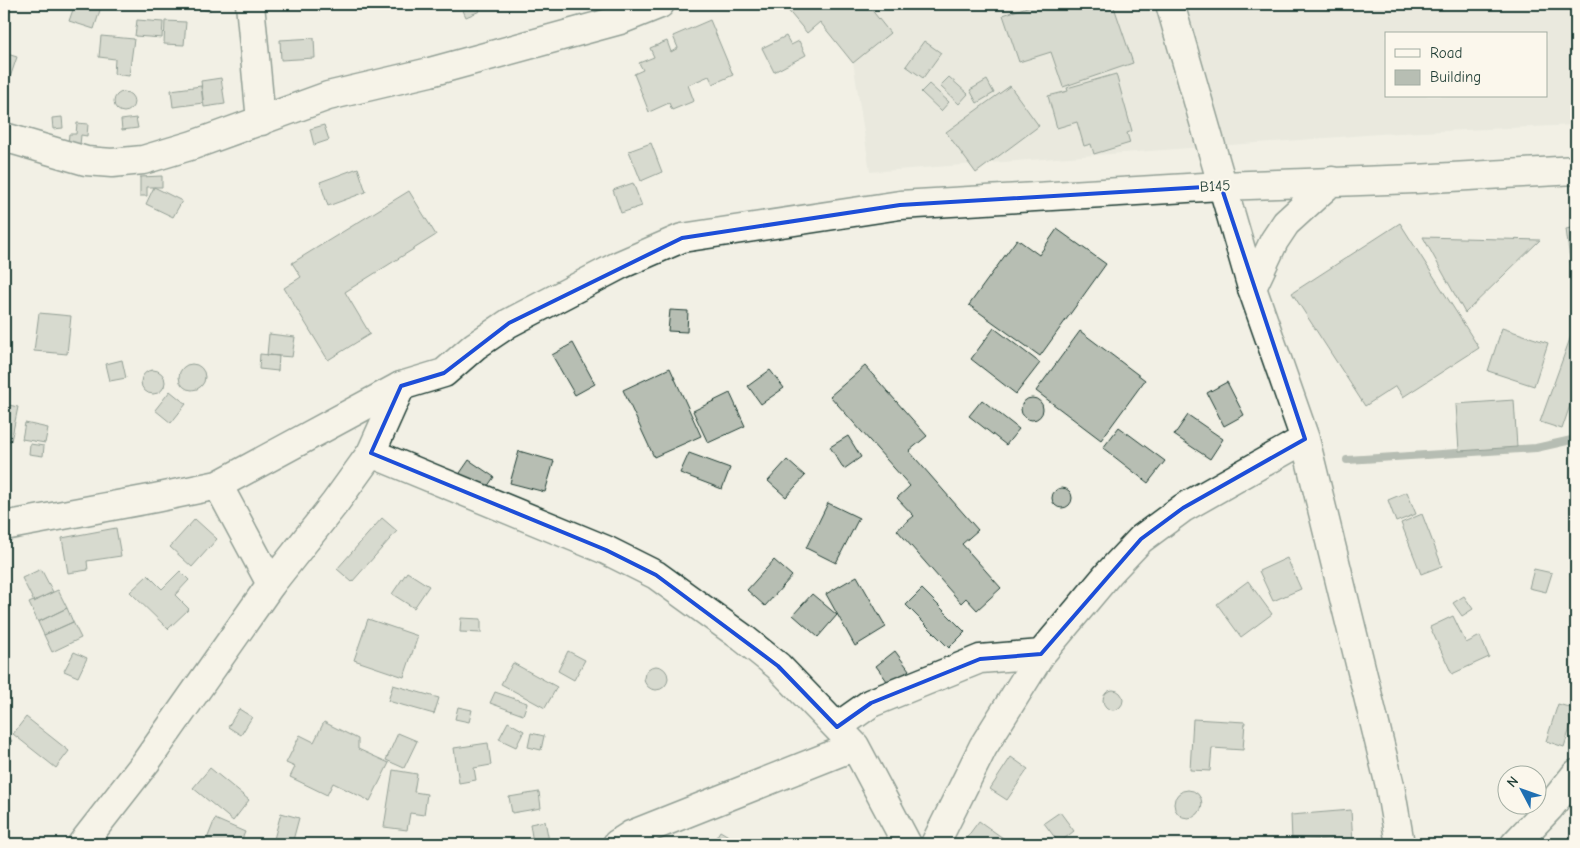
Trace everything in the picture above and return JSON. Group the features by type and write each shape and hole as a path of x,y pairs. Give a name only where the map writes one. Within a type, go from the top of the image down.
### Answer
{"street":[{"path":"250,4 261,121"},
{"path":"4,137 86,161 112,163 143,160 193,145 328,96 430,72 620,20 660,4"},
{"path":"1170,4 1252,288 1305,439 1390,786 1400,844"},
{"name":"B145","path":"401,386 444,374 475,346 509,323 620,265 682,238 900,205 1221,186 1576,170"},
{"path":"1252,288 1274,240 1286,223 1332,182"},
{"path":"82,844 146,762 271,584 335,503 371,453 401,386"},
{"path":"4,526 218,485 401,386"},
{"path":"935,844 983,747 1041,654 1109,573 1142,538 1183,508 1305,439"},
{"path":"371,453 606,550 656,575 743,638 778,666 846,737 907,844"},
{"path":"218,485 271,584"},
{"path":"617,844 631,835 846,737 871,703 980,659 1041,654"},
{"path":"1515,844 1576,774"}],"highlighted area":[{"path":"1221,186 1305,439 1183,508 1141,539 1041,654 980,659 871,703 837,727 778,666 656,575 606,550 371,453 401,386 444,373 509,323 682,238 900,205"}],"shaded area":[{"path":"844,4 1576,4 1576,125 1380,134 870,172"}],"building":[{"path":"75,4 102,4 94,29 69,21"},
{"path":"172,4 188,4 184,8 179,9"},
{"path":"190,4 211,4 209,11 189,6"},
{"path":"460,4 477,4 480,11 466,17"},
{"path":"792,4 867,4 890,33 853,63 820,22 807,33 786,8"},
{"path":"1036,4 1113,4 1133,63 1063,87 1051,52 1019,62 1003,15"},
{"path":"137,20 163,22 162,38 135,36"},
{"path":"710,20 733,75 713,84 709,76 688,85 694,101 672,110 669,103 649,112 634,74 643,70 639,63 654,57 650,48 667,41 671,52 678,48 673,36"},
{"path":"165,21 186,22 184,45 164,44"},
{"path":"101,36 134,39 129,76 114,74 115,59 99,57"},
{"path":"786,36 791,45 799,41 806,55 774,72 762,48"},
{"path":"314,38 315,58 281,60 280,40"},
{"path":"924,41 941,53 923,78 906,66"},
{"path":"4,53 17,57 4,95"},
{"path":"1116,74 1132,131 1127,133 1130,143 1094,154 1091,144 1084,146 1077,122 1057,128 1048,96 1068,91 1067,88"},
{"path":"949,77 968,94 959,104 940,86"},
{"path":"221,78 225,104 204,107 201,81"},
{"path":"987,80 994,93 977,103 970,90"},
{"path":"929,84 949,102 941,111 921,92"},
{"path":"201,86 203,103 173,107 171,90"},
{"path":"1010,86 1039,126 976,173 946,132"},
{"path":"124,92 131,95 134,102 131,109 124,112 117,109 114,102 117,95"},
{"path":"62,117 63,128 53,129 52,118"},
{"path":"136,118 138,128 122,130 121,120"},
{"path":"77,123 88,124 87,136 81,135 80,145 68,144 69,134 76,134"},
{"path":"324,125 329,140 314,145 310,129"},
{"path":"651,143 662,172 641,181 629,151"},
{"path":"358,168 366,192 328,206 320,182"},
{"path":"162,176 162,187 147,187 147,196 140,196 140,177"},
{"path":"633,183 642,206 621,213 613,190"},
{"path":"154,187 182,201 173,217 146,204"},
{"path":"409,191 436,235 345,292 370,334 328,360 284,288 301,277 292,263"},
{"path":"1400,223 1479,348 1403,397 1396,386 1365,406 1292,293"},
{"path":"1576,227 1576,266 1571,267 1566,229"},
{"path":"1057,229 1106,264 1040,356 969,305 1017,239 1039,255"},
{"path":"1423,237 1540,240 1465,313"},
{"path":"670,310 688,311 687,332 668,331"},
{"path":"39,313 71,316 67,354 34,351"},
{"path":"1576,322 1576,388 1562,429 1540,422"},
{"path":"994,328 1040,363 1016,394 971,359"},
{"path":"1502,328 1548,343 1534,386 1488,371"},
{"path":"1080,331 1145,380 1101,440 1036,391"},
{"path":"269,334 295,337 292,357 267,355"},
{"path":"573,343 595,384 575,395 552,355"},
{"path":"260,354 279,356 278,371 259,369"},
{"path":"122,360 126,378 110,381 106,364"},
{"path":"192,364 201,368 205,377 201,386 192,390 183,386 179,377 183,368"},
{"path":"865,366 927,436 909,451 978,530 962,544 1001,588 977,610 966,598 961,603 897,530 914,516 897,498 910,486 830,396"},
{"path":"670,368 701,436 654,457 623,390"},
{"path":"153,370 158,371 164,377 164,387 158,393 153,394 148,393 142,387 141,382 142,377 148,371"},
{"path":"770,370 784,388 761,404 748,386"},
{"path":"1227,382 1244,415 1224,426 1207,393"},
{"path":"170,391 186,404 171,423 155,410"},
{"path":"730,393 745,426 708,443 693,411"},
{"path":"1028,398 1036,398 1043,405 1043,413 1036,420 1028,420 1021,413 1021,405"},
{"path":"982,400 1019,429 1006,445 969,416"},
{"path":"1514,400 1517,447 1459,451 1456,404"},
{"path":"4,404 18,407 11,441 4,439"},
{"path":"1188,415 1223,439 1210,459 1174,435"},
{"path":"25,423 48,428 45,443 22,439"},
{"path":"1119,427 1165,461 1148,483 1103,448"},
{"path":"848,436 861,457 844,469 830,447"},
{"path":"30,444 44,446 43,456 29,454"},
{"path":"519,451 554,461 545,492 510,483"},
{"path":"689,453 730,468 722,489 680,473"},
{"path":"469,460 494,477 483,493 458,476"},
{"path":"787,460 805,476 786,497 768,481"},
{"path":"1062,488 1069,491 1072,498 1069,505 1062,508 1055,505 1052,498 1055,491"},
{"path":"1407,492 1416,514 1396,522 1388,500"},
{"path":"828,503 859,518 836,563 806,548"},
{"path":"1422,514 1442,566 1421,574 1401,523"},
{"path":"382,518 397,531 352,582 337,569"},
{"path":"195,519 217,539 192,567 170,547"},
{"path":"116,528 121,556 87,561 88,570 68,573 62,538"},
{"path":"1287,558 1301,589 1273,601 1259,571"},
{"path":"774,560 792,576 765,606 747,590"},
{"path":"41,569 53,592 34,602 22,578"},
{"path":"1534,569 1552,573 1546,592 1529,588"},
{"path":"180,571 189,580 175,595 189,609 168,629 130,592 148,575 162,589"},
{"path":"407,572 429,586 414,608 392,594"},
{"path":"857,576 886,627 855,646 826,594"},
{"path":"1248,581 1272,614 1241,637 1217,604"},
{"path":"922,589 965,632 949,648 906,605"},
{"path":"58,590 67,608 38,622 29,603"},
{"path":"812,594 837,615 818,637 793,615"},
{"path":"1464,596 1473,609 1462,616 1453,603"},
{"path":"67,608 73,622 44,635 38,622"},
{"path":"1453,616 1466,643 1480,636 1489,657 1452,674 1430,627"},
{"path":"461,618 481,619 481,633 460,632"},
{"path":"368,619 418,636 404,677 354,660"},
{"path":"73,622 81,638 52,652 44,635"},
{"path":"568,651 585,660 574,680 558,671"},
{"path":"895,651 909,670 890,685 876,666"},
{"path":"74,652 87,658 78,677 64,671"},
{"path":"513,663 557,687 545,708 501,684"},
{"path":"656,666 665,669 668,678 665,687 656,690 647,687 644,678 647,669"},
{"path":"393,685 439,698 434,714 388,701"},
{"path":"1109,690 1117,690 1123,696 1123,704 1117,710 1109,710 1103,704 1103,696"},
{"path":"495,692 527,703 523,715 490,703"},
{"path":"1558,704 1576,709 1564,747 1546,741"},
{"path":"458,707 472,710 469,722 455,719"},
{"path":"239,709 252,717 241,735 228,727"},
{"path":"26,717 69,751 56,768 13,734"},
{"path":"1193,719 1245,722 1243,750 1212,748 1210,771 1190,770"},
{"path":"324,722 358,739 358,749 389,763 370,801 333,783 327,795 290,777 295,767 286,763 300,735 314,742"},
{"path":"508,722 524,731 516,747 499,739"},
{"path":"4,731 12,741 4,748"},
{"path":"398,733 417,741 404,768 386,760"},
{"path":"531,733 544,736 541,750 528,747"},
{"path":"488,743 491,765 474,768 476,780 459,783 454,748"},
{"path":"1011,757 1028,769 1007,800 990,789"},
{"path":"210,768 249,800 233,821 193,788"},
{"path":"393,770 417,774 414,792 427,794 424,815 410,813 407,830 384,827"},
{"path":"1188,790 1198,794 1202,804 1198,814 1188,818 1178,814 1174,804 1178,794"},
{"path":"539,792 541,808 512,813 509,797"},
{"path":"1351,810 1353,844 1330,844 1330,839 1292,841 1291,815"},
{"path":"1060,812 1074,831 1059,843 1044,823"},
{"path":"281,813 299,818 292,844 274,839"},
{"path":"215,819 245,832 240,844 205,844"},
{"path":"545,821 549,841 533,843 530,824"},
{"path":"979,821 1010,843 962,844"},
{"path":"720,831 742,844 712,844"}],"waterway":[{"path":"1347,460 1536,448 1576,439"}]}
